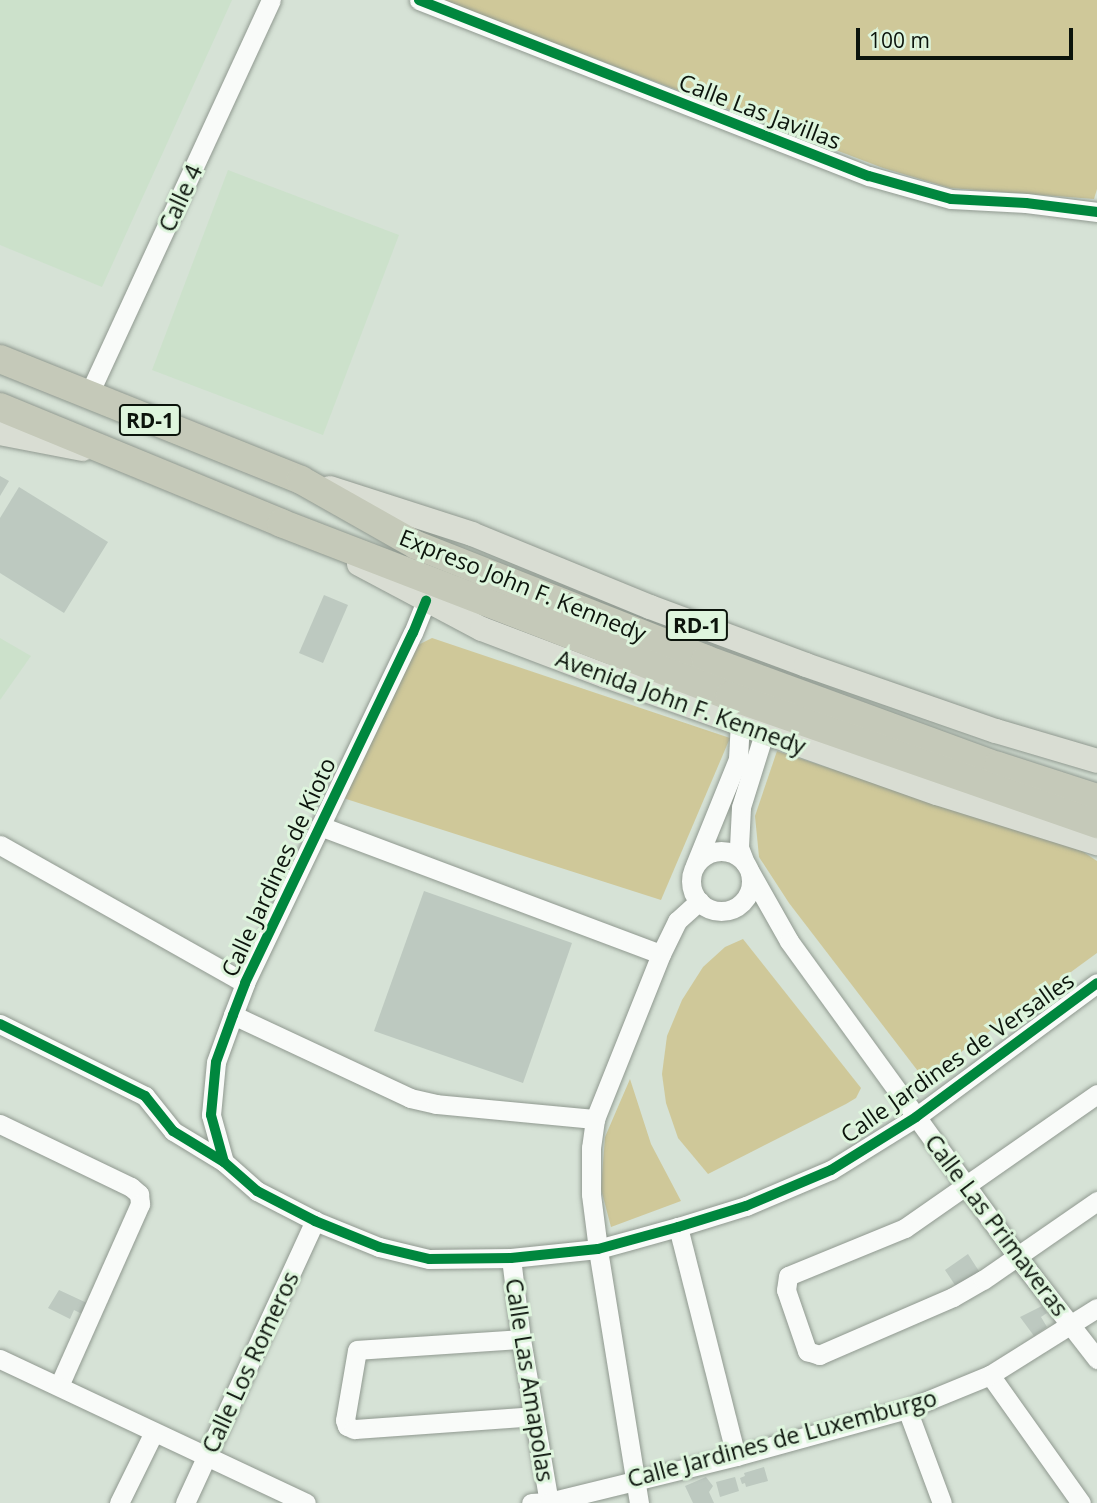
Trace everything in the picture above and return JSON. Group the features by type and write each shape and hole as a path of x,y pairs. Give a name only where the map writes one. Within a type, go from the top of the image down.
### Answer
{"highway":[{"name":"Expreso John F. Kennedy","path":"0,359 301,480 416,545 622,640 841,737 1096,838"},
{"name":"RD-1","path":"0,407 120,456"},
{"name":"Expreso John F. Kennedy","path":"120,456 281,523 1097,798"}],"main road":[{"name":"RD-1","path":"0,433 120,456"},
{"name":"RD-1","path":"301,480 472,534 650,607 806,665 996,731 1097,761"},
{"name":"Avenida John F. Kennedy","path":"281,523 482,629 764,733 1096,838"}],"street":[{"name":"Calle 4","path":"88,396 271,0"},
{"name":"Calle Las Javillas","path":"419,0 869,176 951,199 1026,203 1097,212"},
{"name":"Calle Jardines de Kioto","path":"224,1161 211,1115 216,1062 244,984 413,633 426,600"},
{"path":"740,724 738,759 694,868 691,885 699,901 714,910 732,909 774,920"},
{"name":"Calle Las Primaveras","path":"764,733 741,807 739,847 774,920 1016,1255 1097,1359"},
{"path":"320,825 661,954"},
{"path":"0,845 244,984"},
{"path":"694,868 700,859 718,851 738,856 747,868 751,881 746,898 732,909"},
{"path":"639,1503 598,1249 591,1194 591,1148 595,1119 661,954 677,920 699,901"},
{"name":"Calle Jardines de Versalles","path":"0,1024 145,1096 173,1131 224,1161 257,1191 314,1222 379,1247 429,1259 511,1258 598,1249 678,1227 746,1206 831,1170 915,1117 1097,983"},
{"path":"233,1015 410,1097 436,1104 595,1119"},
{"path":"1097,1094 905,1228 788,1276 786,1290 810,1354 819,1355 953,1297 983,1280 1097,1200"},
{"path":"0,1124 131,1187 139,1194 139,1204 59,1386"},
{"name":"Calle Los Romeros","path":"184,1503 314,1222"},
{"path":"678,1227 736,1456"},
{"name":"Calle Las Amapolas","path":"511,1258 534,1416 540,1502"},
{"name":"Calle Jardines de Luxemburgo","path":"540,1502 736,1456 907,1409 990,1375 1073,1326 1097,1308"},
{"path":"521,1339 357,1350 345,1420 347,1426 354,1429 534,1416"},
{"path":"0,1359 306,1503"},
{"path":"990,1375 1081,1503"},
{"path":"907,1409 942,1503"},
{"path":"119,1503 154,1432"}],"shaded area":[{"path":"0,0 232,0 102,287 0,245"},
{"path":"440,0 1097,0 1097,189 1094,199 950,188 883,168"},
{"path":"228,170 399,235 323,435 152,370"},
{"path":"0,638 31,656 0,700"},
{"path":"432,638 730,738 661,900 340,797 414,647"},
{"path":"777,751 1082,851 1097,861 1097,953 924,1079 789,903 759,857 755,816"},
{"path":"743,939 861,1088 856,1098 846,1104 708,1174 678,1138 666,1103 662,1074 667,1036 682,1000 703,967 725,947"},
{"path":"630,1079 651,1144 681,1201 611,1227 601,1189 605,1137"}],"building":[{"path":"0,476 9,481 0,496"},
{"path":"19,487 108,542 64,613 0,573 0,518"},
{"path":"324,595 348,605 323,663 299,653"},
{"path":"424,891 572,943 523,1083 374,1031"},
{"path":"968,1254 982,1276 959,1291 945,1270"},
{"path":"59,1290 87,1303 82,1314 74,1310 70,1319 48,1308"},
{"path":"1042,1306 1047,1313 1041,1317 1047,1327 1034,1336 1020,1317"},
{"path":"764,1467 768,1481 746,1487 745,1483 742,1484 740,1478 745,1476 744,1473"},
{"path":"706,1477 713,1486 709,1492 714,1503 693,1503 685,1486"},
{"path":"735,1477 739,1491 720,1497 716,1482"}],"cycle path":[{"path":"419,0 869,176 951,199 1026,203 1097,212"},
{"path":"224,1162 211,1115 216,1062 245,983 413,633 426,600"},
{"path":"0,1024 145,1096 173,1131 224,1162 257,1191 315,1221 379,1247 429,1259 511,1258 598,1249 746,1206 831,1170 916,1117 1097,983"}]}
